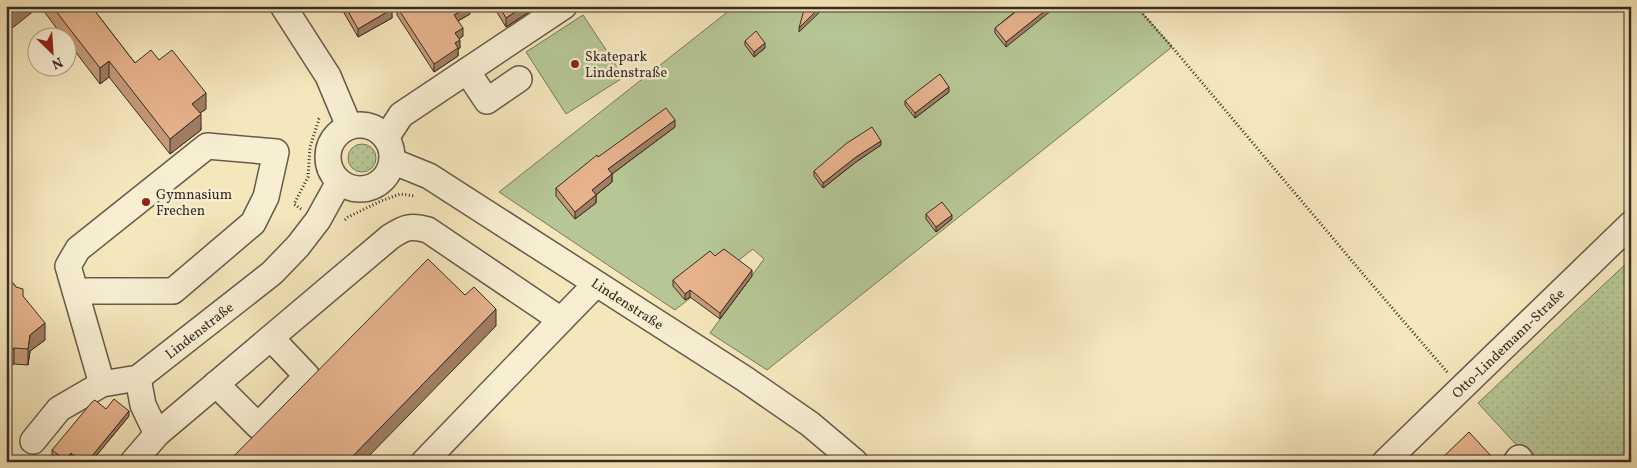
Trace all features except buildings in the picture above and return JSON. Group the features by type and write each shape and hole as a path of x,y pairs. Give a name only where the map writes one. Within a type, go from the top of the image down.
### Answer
{"street":[{"path":"283,6 328,76 350,126 335,136 328,151 330,168 340,182 354,189 369,188 382,181 391,168 389,149 401,115 564,6"},
{"path":"467,71 487,100 519,79"},
{"name":"Lindenstraße","path":"350,126 366,125 381,132 389,149 753,385 810,424 855,462"},
{"path":"75,291 173,291 253,223 266,196 276,152 206,146 78,249 68,266 75,291 102,384"},
{"name":"Lindenstraße","path":"33,441 58,409 102,384 138,378 272,273 298,246 318,220 340,182"},
{"name":"Otto-Lindemann-Straße","path":"1385,462 1631,224"},
{"path":"133,462 157,434 390,237 402,229 416,226 428,230 561,320"},
{"path":"424,462 596,284"},
{"path":"216,384 258,426 307,376 271,338"},
{"path":"138,378 143,406 157,434"},
{"path":"1516,462 1519,458 1522,462"}],"path":[{"path":"1136,6 1369,282 1441,366 1462,387"}],"green space":[{"path":"735,6 1136,6 1172,47 767,370 710,333 764,259 753,249 675,310 499,192"},
{"name":"Skatepark Lindenstraße","path":"583,15 624,77 566,114 526,52"},
{"path":"362,144 372,148 376,158 372,168 362,172 352,168 348,158 352,148"},
{"path":"1631,259 1631,462 1532,462 1478,403"}],"place":[{"name":"Skatepark Lindenstraße","path":"575,64"},
{"name":"Gymnasium Frechen","path":"146,202"}]}
